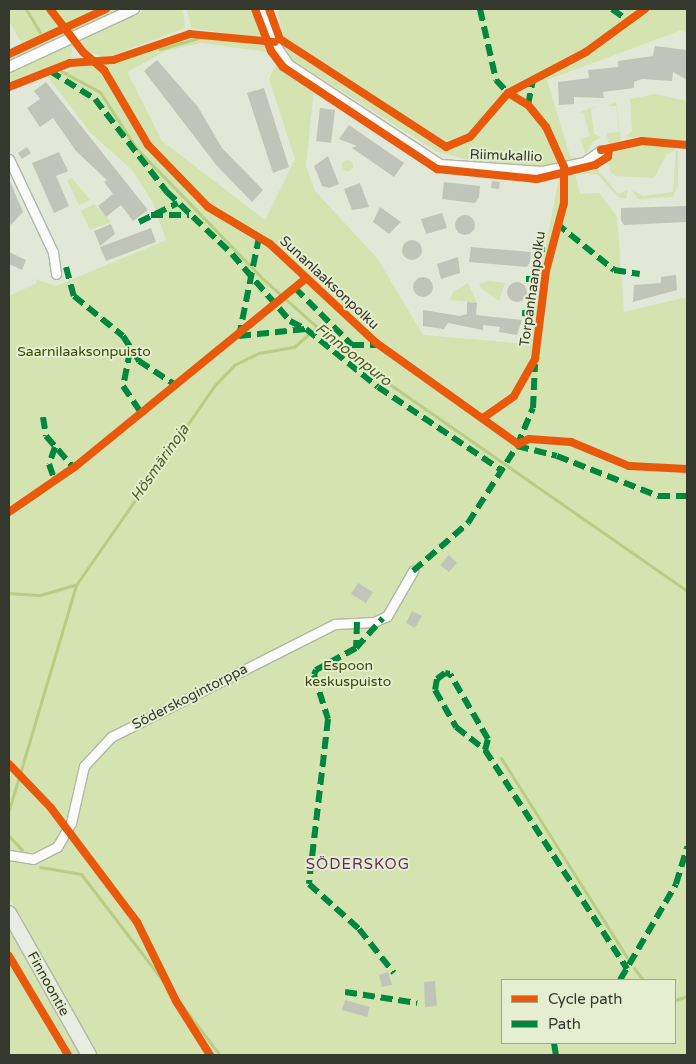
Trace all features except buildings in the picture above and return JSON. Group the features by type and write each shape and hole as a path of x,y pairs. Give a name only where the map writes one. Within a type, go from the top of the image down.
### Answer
{"main road":[{"name":"Finnoontie","path":"9,913 89,1055"}],"street":[{"path":"9,67 134,9"},
{"name":"Riimukallio","path":"262,9 274,43 288,64 440,164 542,171 584,162 601,150"},
{"path":"9,159 53,252 56,274"},
{"name":"Söderskogintorppa","path":"9,855 33,859 57,847 71,823 84,766 111,737 336,624 374,622 386,616 413,571"}],"green space":[{"path":"9,9 98,9 22,44 9,21"},
{"path":"110,9 120,9 9,61 9,56"},
{"path":"146,9 183,9 185,28 105,58 85,51 78,42"},
{"path":"187,9 253,9 265,39 191,28"},
{"path":"277,9 687,9 687,34 682,30 547,80 570,156 578,158 544,167 486,164 437,152 285,55 278,44 284,37"},
{"name":"Espoon keskuspuisto","path":"215,35 264,46 268,52 201,43 166,51 127,72 162,141 265,220 295,159 269,79 276,64 314,89 306,166 315,191 377,258 423,335 526,344 559,178 575,175 580,194 599,193 617,216 624,312 687,297 687,1055 98,1055 9,897 9,296 37,283 36,279 56,286 166,240 153,203 132,170 91,133 48,77 85,65 114,63 186,36"},
{"path":"73,44 71,58 9,85 9,71"},
{"path":"655,94 687,101 687,141 625,137 632,131 630,99"},
{"path":"616,102 621,141 609,144 606,133 619,132 616,106 606,106"},
{"path":"600,105 591,109 594,134 601,137 592,142 586,155 580,139 590,136 583,112 577,113"},
{"path":"642,144 673,146 676,149 667,154 654,178 615,176 610,171 609,157 617,150"},
{"path":"676,149 678,151 678,185 673,197 638,199 632,190 643,196 673,192"},
{"path":"347,159 353,165 347,171 341,165"},
{"path":"595,166 618,194 628,190 626,199 618,197 598,175 582,173"},
{"path":"72,178 90,200 79,205 67,180"},
{"path":"94,204 111,222 90,230 81,211"},
{"path":"489,281 505,283 499,301 481,288 479,284"},
{"path":"468,283 477,303 450,300 453,292"},
{"path":"9,930 31,970 84,1055 71,1055 9,952"},
{"path":"9,963 63,1055 9,1055"}],"waterway":[{"name":"Finnoonpuro","path":"26,9 40,32"},
{"path":"160,49 209,35"},
{"name":"Finnoonpuro","path":"61,71 100,92 136,148 263,279 317,327 388,383 687,591"},
{"name":"Hösmärinoja","path":"9,593 40,595 76,585 215,385 234,365 259,353 294,347 317,327"},
{"path":"9,810 76,585"},
{"path":"501,758 627,957"},
{"path":"9,836 22,850"},
{"path":"40,867 81,874 220,1055"},
{"path":"634,968 642,979"},
{"path":"676,1000 687,996"}],"marked path":[{"path":"480,9 496,80 508,93"},
{"path":"612,9 630,22"},
{"path":"50,71 95,99 167,192 232,254 290,321 306,329"},
{"path":"528,105 533,79"},
{"path":"139,222 178,203"},
{"path":"151,215 189,215"},
{"path":"556,223 614,270 640,274"},
{"path":"259,237 239,336 306,329 378,387 501,470"},
{"path":"533,248 550,249"},
{"path":"66,267 74,296 123,336 139,361 177,386"},
{"path":"526,279 545,279"},
{"path":"295,288 352,345 379,345"},
{"path":"522,313 542,314"},
{"path":"130,351 123,386 142,414"},
{"path":"413,571 468,523 517,446 533,408 535,364"},
{"path":"43,417 46,436 74,468"},
{"path":"517,446 557,456 658,496 687,496"},
{"path":"55,447 49,464 55,481"},
{"path":"356,648 383,618"},
{"path":"357,622 356,648 316,670 314,675 328,719 309,884 359,929 394,973"},
{"path":"485,750 488,739 450,674 445,673 437,679 435,690 456,727 485,750 627,969"},
{"path":"621,979 676,884 687,847"},
{"path":"345,992 417,1003"},
{"path":"554,1044 556,1055"}],"cycle path":[{"name":"Sunanlaaksonpolku","path":"50,9 83,52 104,70 148,145 208,207 270,244 375,342 518,444 529,439 571,442 629,466 687,469"},
{"path":"9,54 106,9"},
{"path":"255,9 271,51 283,67 437,169 537,179 595,165 608,157 609,150"},
{"path":"269,9 280,39 446,147 470,137 508,93 586,52 645,9"},
{"path":"9,87 70,63 113,60 190,34 275,42"},
{"name":"Torpanhaanpolku","path":"483,418 514,396 535,359 546,271 564,203 564,167 546,127 528,105 508,93"},
{"path":"601,150 642,141 687,145"},
{"name":"Sunanlaaksonpolku","path":"9,512 76,466 305,279"},
{"path":"9,764 51,808 137,922 176,1001 210,1055"},
{"path":"9,956 68,1055"}],"district":[{"name":"SÖDERSKOG","path":"358,865"}],"park label":[{"name":"Saarnilaaksonpuisto","path":"84,352"}]}
